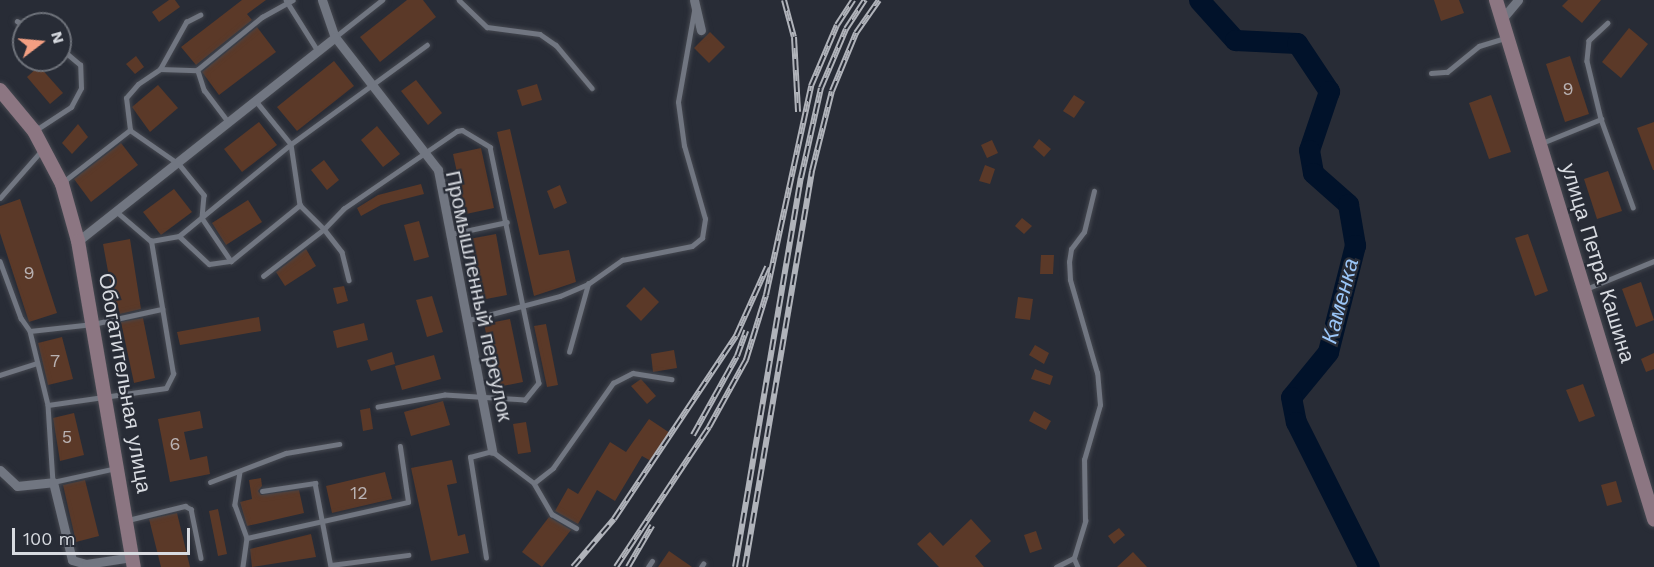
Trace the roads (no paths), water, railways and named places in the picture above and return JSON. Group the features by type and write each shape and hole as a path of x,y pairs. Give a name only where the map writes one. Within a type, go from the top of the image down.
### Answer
{"main road":[{"name":"улица Петра Кашина","path":"1496,0 1654,519"},
{"name":"Обогатительная улица","path":"0,90 34,131 62,184 78,241 134,562"}],"street":[{"name":"Промышленный переулок","path":"322,0 335,37 438,170 484,396 492,451"},
{"path":"1502,19 1518,0"},
{"path":"694,3 701,30"},
{"path":"78,241 179,164 335,37"},
{"path":"0,470 17,486 53,482 72,560 86,564 134,562"}],"lane":[{"path":"335,37 382,0"},
{"path":"459,0 487,27 540,34 556,45 592,88"},
{"path":"160,69 197,70 262,17 289,1 318,51"},
{"path":"469,320 525,308 588,284 622,260 692,246 702,238 705,219 684,146 678,102 694,3"},
{"path":"200,15 186,22 160,69 138,84 126,98 130,130 179,164 204,195 202,218 231,261"},
{"path":"1608,23 1589,41 1587,61 1601,118 1633,207"},
{"path":"1431,72 1447,72 1479,46 1508,37"},
{"path":"151,241 179,236 291,144 427,45"},
{"path":"34,131 71,107 81,88 80,65 72,58"},
{"path":"197,70 204,91 229,123"},
{"path":"256,101 291,144 300,205 324,229 342,252 349,280"},
{"path":"1540,144 1601,118"},
{"path":"62,184 130,130"},
{"path":"263,276 324,229 343,209 424,151 462,130 487,143 507,222 539,383 525,400 445,395 378,407"},
{"path":"0,198 44,148"},
{"path":"1078,567 1074,558 1085,521 1084,460 1100,405 1097,373 1070,280 1069,262 1071,249 1084,232 1094,191"},
{"path":"179,236 209,264 231,261 300,205"},
{"path":"48,405 166,388 173,374 151,241 117,212"},
{"path":"451,234 507,222"},
{"path":"0,261 21,318 30,331 48,405 53,482 118,468"},
{"path":"1584,290 1654,261"},
{"path":"569,352 588,284"},
{"path":"30,331 93,324 162,309"},
{"path":"0,375 37,363"},
{"path":"534,483 553,468 613,384 633,373 672,379"},
{"path":"210,482 286,453 339,444"},
{"path":"247,538 408,502 400,447"},
{"path":"486,558 470,457 492,451 534,483 552,514 576,528"},
{"path":"240,472 235,505 247,538 243,567"},
{"path":"262,491 312,481 331,566 408,555"},
{"path":"128,520 184,506 191,509 201,558"},
{"path":"1056,567 1074,558"},
{"path":"648,567 652,561"}],"waterway":[{"name":"Каменка","path":"1199,0 1235,40 1297,43 1329,91 1309,150 1313,173 1348,204 1355,245 1328,352 1291,397 1296,422 1369,567"}],"railway":[{"path":"784,0 794,37 798,112"},
{"path":"616,567 709,427 746,360 766,295 811,86 837,25 853,0"},
{"path":"735,567 801,178 821,88 846,29 865,0"},
{"path":"745,567 812,171 832,91 856,33 879,0"},
{"path":"573,567 614,519 736,336 767,267"},
{"path":"693,435 737,356 746,331"},
{"path":"628,567 652,526"}]}
